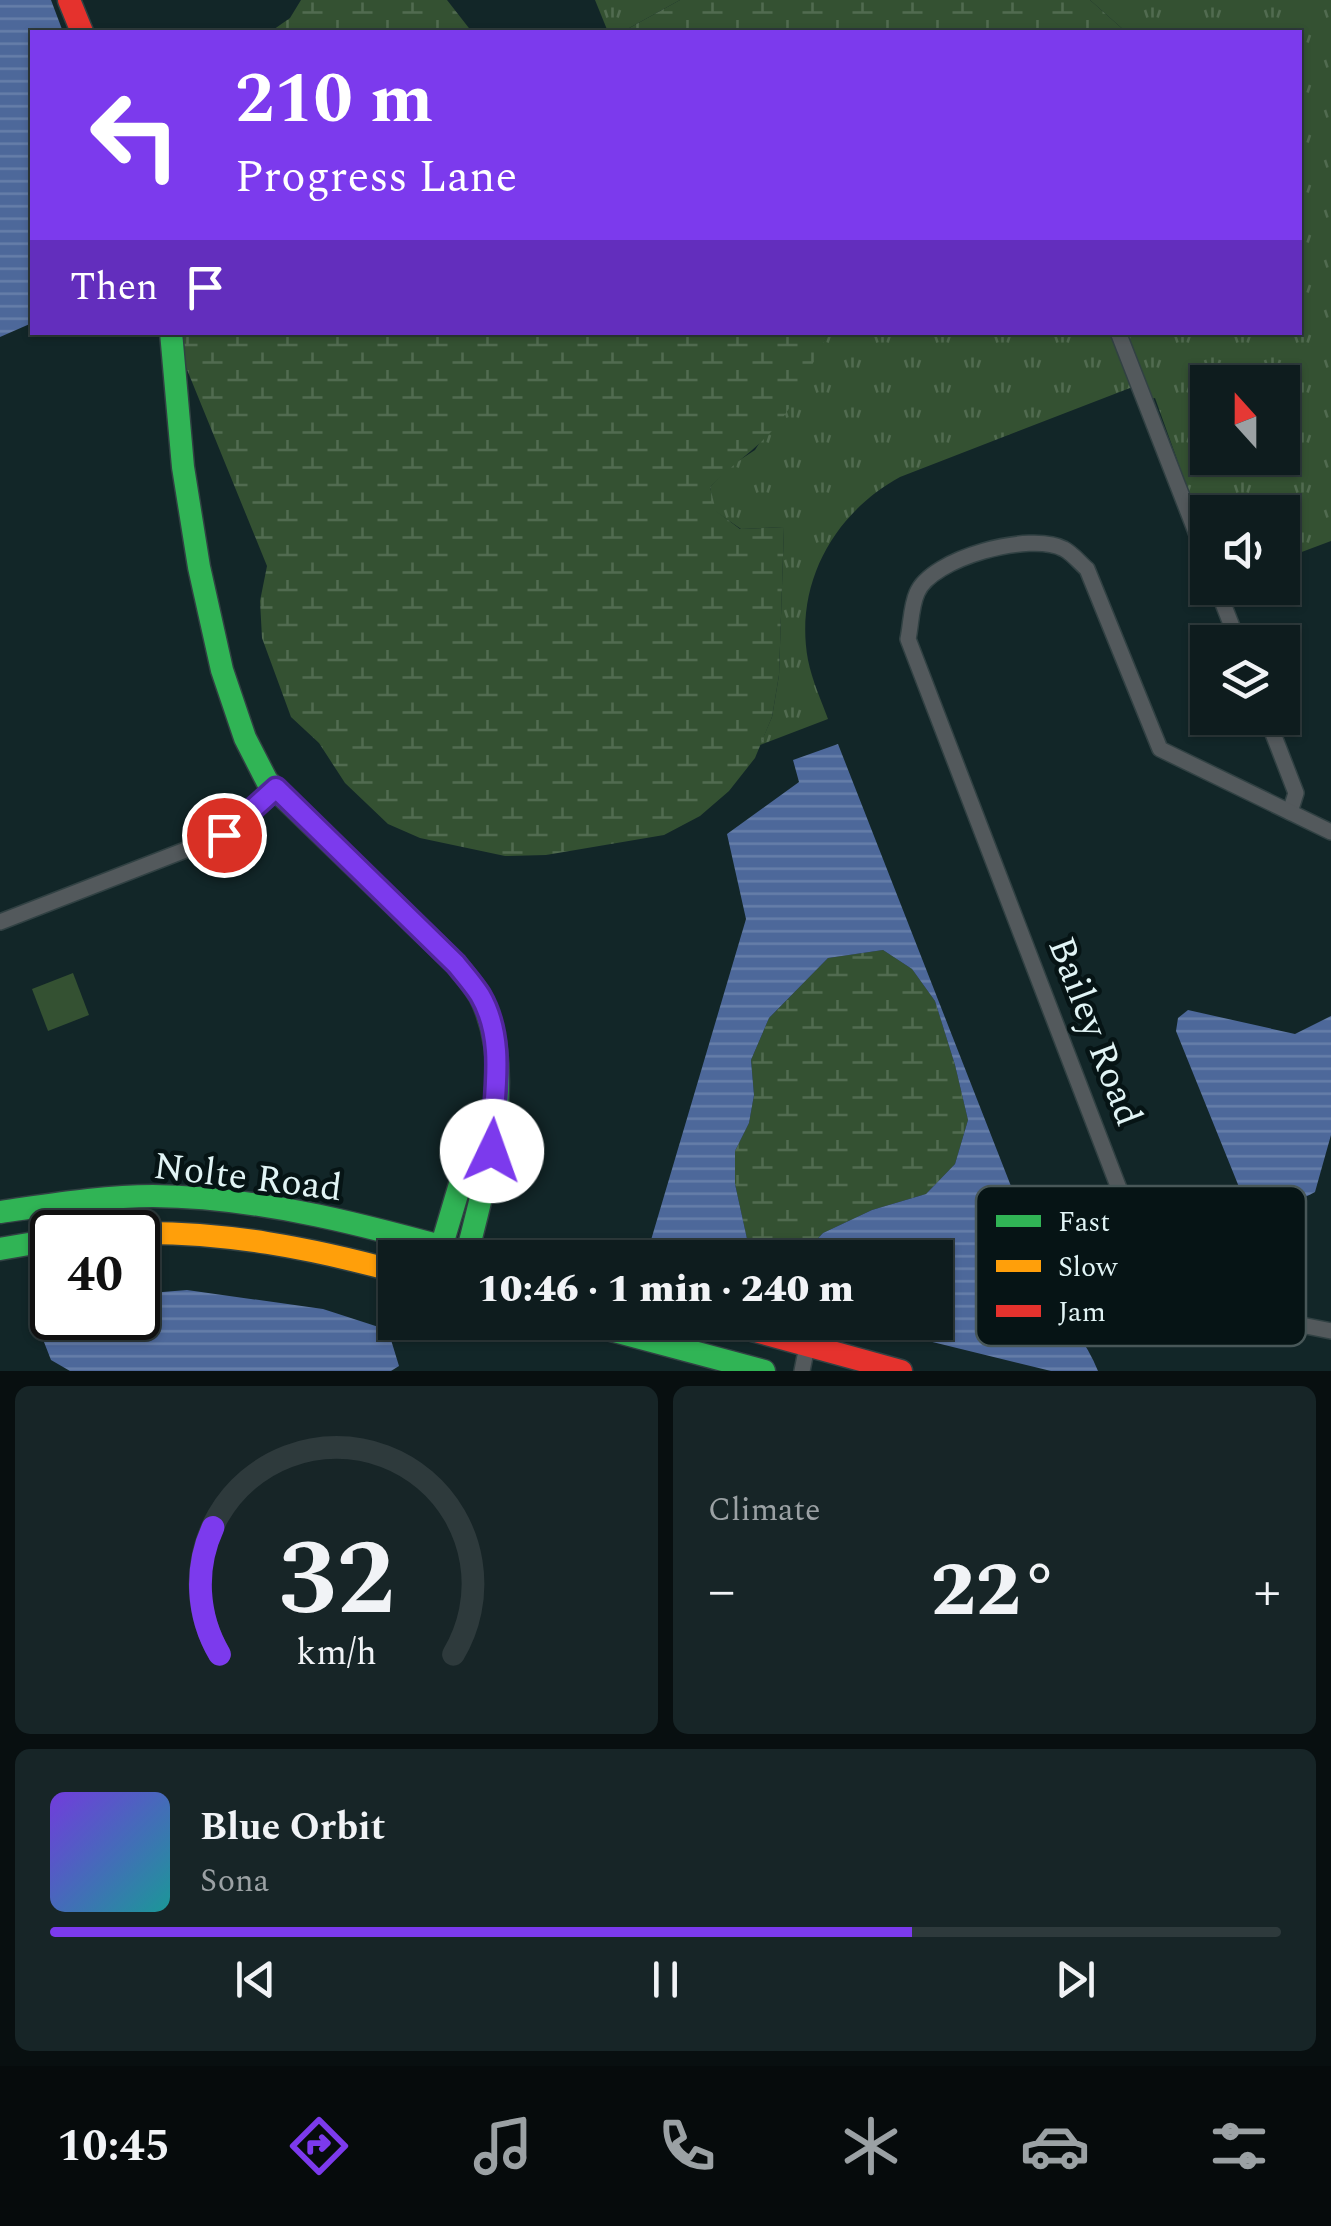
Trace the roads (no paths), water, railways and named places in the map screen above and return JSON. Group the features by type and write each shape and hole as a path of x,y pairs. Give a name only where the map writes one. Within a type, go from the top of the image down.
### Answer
{"street":[{"path":"69,0 81,30"},
{"path":"170,335 190,530 233,715 249,751 276,788 456,964 481,997 493,1028 498,1064 492,1151 476,1240"},
{"path":"1119,335 1190,517"},
{"name":"Bailey Road","path":"1119,1186 908,639 917,592 930,574 996,546 1029,541 1064,548 1088,570 1160,749 1290,812"},
{"path":"1274,735 1296,793 1290,812 1331,832"},
{"path":"0,922 224,835 276,788"},
{"path":"444,1240 466,1164 493,1119"},
{"name":"Nolte Road","path":"0,1212 152,1196 255,1204 346,1221 404,1240"},
{"name":"Nolte Road","path":"160,1234 253,1238 378,1266"},
{"path":"0,1248 30,1243"},
{"name":"Bailey Road","path":"1306,1327 1331,1332"},
{"path":"648,1340 764,1371"},
{"path":"786,1340 901,1371"},
{"path":"802,1371 807,1346"}],"water":[{"path":"0,0 51,0 62,30 30,30 30,324 0,337"},
{"path":"838,744 1011,1186 976,1186 976,1346 1085,1346 1098,1371 1051,1371 924,1340 953,1340 953,1240 816,1240 872,1210 926,1194 955,1164 968,1120 935,1001 912,969 883,950 828,958 769,1018 751,1060 754,1095 749,1123 735,1151 735,1184 747,1240 651,1240 746,919 727,834 799,782 793,760"},
{"path":"1188,1010 1295,1034 1331,1016 1331,1135 1315,1192 1306,1195 1306,1186 1239,1186 1176,1031 1178,1018"},
{"path":"187,1290 323,1309 378,1327 378,1340 391,1340 399,1366 391,1371 70,1371 51,1360 43,1340 160,1340 160,1292"}]}
